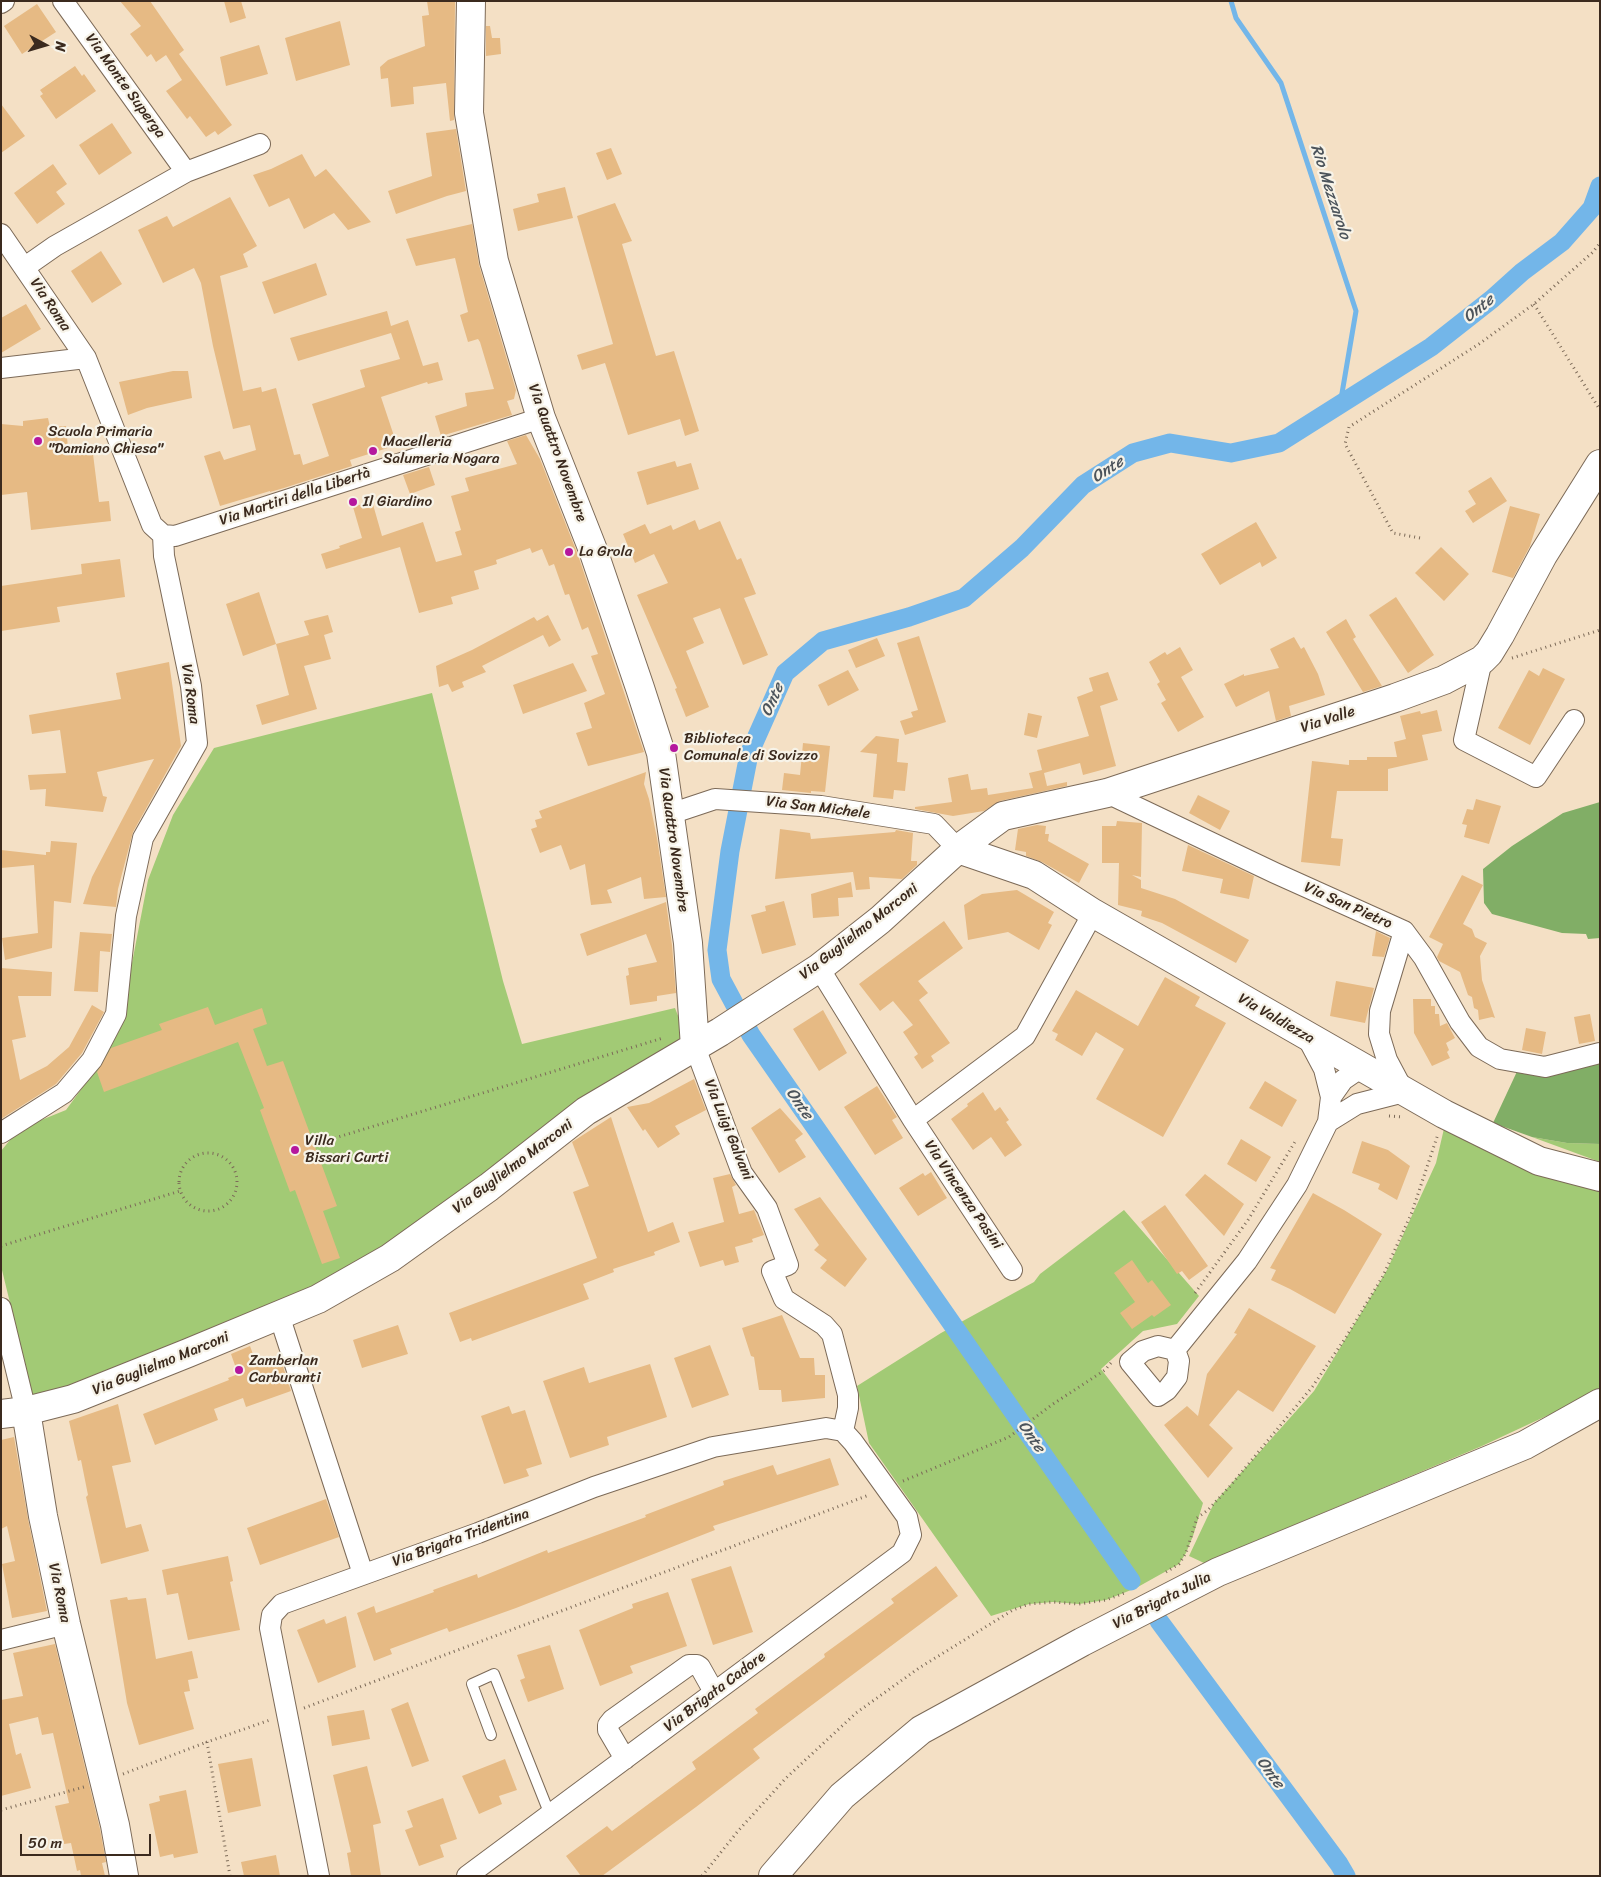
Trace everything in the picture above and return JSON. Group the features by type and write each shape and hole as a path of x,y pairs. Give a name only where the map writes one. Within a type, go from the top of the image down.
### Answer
{"street":[{"name":"Via Monte Superga","path":"64,1 186,172"},
{"name":"Via Quattro Novembre","path":"471,1 469,113 494,261 541,418 593,550 660,753 688,943 694,1038"},
{"path":"25,267 55,246 186,172 260,144"},
{"name":"Via Roma","path":"1,234 86,358 152,525 163,535 164,556 191,686 196,743 143,838 126,916 116,1014 92,1060 64,1093 1,1133"},
{"path":"1,368 86,358"},
{"name":"Via Martiri della Libertà","path":"163,535 176,536 541,418"},
{"name":"Via Valle","path":"958,849 1003,816 1107,793 1395,698 1444,680 1482,660 1489,653 1500,635 1544,555 1600,464"},
{"path":"1482,660 1464,740 1536,778 1574,720"},
{"name":"Via San Pietro","path":"1107,793 1275,874 1404,931 1424,958 1460,1022 1478,1047 1500,1060 1545,1067 1600,1053"},
{"name":"Via San Michele","path":"670,814 715,799 763,800 821,806 934,824 958,849"},
{"name":"Via Valdiezza","path":"958,849 1034,875 1093,913 1444,1114 1539,1161 1600,1177"},
{"name":"Via Guglielmo Marconi","path":"13,1413 73,1399 318,1299 390,1258 489,1187 586,1111 694,1038 720,1032 754,1008 819,968 880,920 958,849"},
{"path":"913,1120 1025,1036 1093,913"},
{"path":"1316,1131 1357,1104 1404,1092 1387,1060 1379,1034 1380,1011 1404,931"},
{"name":"Via Vincenza Pasini","path":"819,968 913,1120 1012,1270"},
{"path":"1307,1037 1324,1068 1331,1097"},
{"name":"Via Luigi Galvani","path":"694,1038 742,1174 767,1208 780,1268 784,1300 824,1325 832,1334 848,1395 848,1408 842,1431"},
{"path":"1357,1104 1362,1068"},
{"path":"1175,1350 1247,1261 1297,1185 1316,1131 1331,1097 1343,1080 1362,1068"},
{"name":"Via Roma","path":"1,1308 13,1413 43,1516 66,1624 115,1825 124,1876"},
{"path":"279,1315 363,1574"},
{"name":"Via Brigata Julia","path":"773,1876 842,1796 920,1730 1082,1642 1218,1572 1525,1446 1600,1402"},
{"name":"Via Brigata Tridentina","path":"319,1876 270,1628 272,1615 282,1604 594,1487 713,1446 826,1428 842,1431"},
{"path":"842,1431 853,1442 886,1489"},
{"name":"Via Brigata Cadore","path":"467,1876 626,1760 714,1692 902,1553 911,1535 910,1527 907,1518 886,1489"},
{"path":"1,1640 66,1624"},
{"path":"626,1760 608,1730 608,1725 612,1720 689,1665 697,1665 700,1668 714,1692"}],"lane":[{"path":"491,1735 472,1684 494,1674 550,1815"}],"path":[{"path":"1420,538 1393,533 1345,444 1349,427 1479,344 1534,304 1594,252 1600,243"},
{"path":"1534,304 1600,410"},
{"path":"1482,660 1502,661 1600,630"},
{"path":"325,1141 694,1038"},
{"path":"1160,1575 1179,1564 1193,1536 1197,1518 1208,1510 1231,1485 1307,1394 1346,1337 1384,1276 1412,1212 1444,1114"},
{"path":"1385,1115 1411,1118"},
{"path":"1191,1298 1316,1131"},
{"path":"199,1154 217,1154 232,1165 236,1174 234,1193 229,1202 221,1208 212,1211 193,1207 185,1200 180,1191 180,1173 184,1165 191,1158 199,1154"},
{"path":"1,1246 180,1191"},
{"path":"230,1876 207,1742 287,1714 886,1489 1008,1437 1053,1404 1105,1370 1116,1358"},
{"path":"702,1876 738,1831 786,1778 856,1713 919,1668 1013,1610 1029,1604 1053,1602 1079,1604 1106,1600 1128,1591"}],"green space":[{"path":"432,693 503,981 522,1044 675,1008 687,1039 370,1258 316,1289 34,1401 1,1266 1,1151 19,1129 66,1110 96,1069 121,1020 148,880 173,815 214,748"},
{"path":"1600,802 1600,938 1588,939 1586,934 1562,933 1492,914 1484,903 1483,869 1512,846 1563,813"},
{"path":"1600,1056 1600,1144 1567,1143 1532,1137 1493,1123 1520,1065"},
{"path":"1446,1120 1600,1183 1600,1391 1482,1446 1204,1563 1189,1556 1214,1503 1314,1391 1387,1270 1436,1163"},
{"path":"1532,1137 1567,1143 1600,1144 1600,1162"},
{"path":"1124,1210 1199,1296 1177,1324 1143,1331 1101,1369 1203,1503 1193,1536 1179,1564 1136,1588 1106,1600 1079,1604 1053,1602 1029,1604 991,1616 869,1443 857,1386 941,1333 1034,1282 1040,1274"}],"building":[{"path":"120,1 150,1 184,50 179,54 232,125 218,135 215,131 206,137 190,116 187,119 166,91 182,80 166,55 156,62 151,54 147,57 130,34 141,26"},
{"path":"224,1 241,1 246,18 230,23"},
{"path":"427,1 455,1 454,120 450,121 446,83 413,87 414,104 391,107 388,78 381,79 380,67 388,60 425,46 422,16 429,15"},
{"path":"37,4 56,32 22,54 4,26"},
{"path":"340,21 350,65 296,81 285,38"},
{"path":"486,26 490,26 492,38 500,38 501,54 486,56"},
{"path":"259,45 268,74 226,86 220,57"},
{"path":"75,66 82,76 84,74 96,91 56,119 40,96 43,94 40,90"},
{"path":"1,104 25,136 1,153"},
{"path":"112,123 132,153 99,175 79,145"},
{"path":"456,129 466,191 396,214 388,191 432,176 426,133"},
{"path":"611,148 622,174 607,180 596,153"},
{"path":"302,154 315,177 326,169 371,222 348,230 334,213 304,229 289,198 269,207 253,175 271,169"},
{"path":"53,164 67,184 56,192 65,204 37,224 14,193"},
{"path":"565,187 573,218 518,231 513,209 539,202 537,194"},
{"path":"230,197 257,246 243,254 248,267 220,276 243,391 261,387 262,392 276,388 294,455 300,454 303,465 329,456 312,404 365,387 360,370 400,359 391,333 298,361 290,338 387,311 391,326 408,320 423,366 438,362 443,380 428,384 427,382 381,397 397,445 350,460 352,466 220,506 204,456 220,451 224,460 256,450 250,425 233,429 213,346 201,283 194,268 163,283 138,230 167,216 173,227"},
{"path":"615,203 632,241 622,244 656,356 674,351 699,431 685,436 680,419 628,435 605,363 582,370 577,355 613,344 577,216"},
{"path":"472,224 479,265 516,390 514,399 507,401 512,415 441,436 435,416 467,406 465,393 494,389 480,342 478,339 468,342 460,315 468,312 455,258 416,266 406,239"},
{"path":"101,251 122,284 92,303 71,271"},
{"path":"316,263 327,295 274,314 262,282"},
{"path":"26,304 41,329 1,353 1,318"},
{"path":"173,371 188,371 192,398 147,408 128,415 119,382"},
{"path":"48,418 50,427 66,426 68,448 92,446 99,502 109,501 111,521 31,530 27,492 1,495 1,424 23,426 23,421"},
{"path":"526,435 540,459 578,555 644,752 588,766 576,733 592,728 584,703 605,694 591,656 598,654 588,627 582,630 569,594 565,595 554,564 549,566 542,549 532,553 530,548 496,560 497,564 474,571 479,589 451,597 453,604 419,613 400,547 326,569 321,554 362,538 353,507 372,501 382,536 423,522 436,562 462,555 455,532 461,530 451,496 469,491 465,478 517,464 507,441"},
{"path":"675,461 677,467 691,463 699,489 647,505 637,472"},
{"path":"429,467 435,485 410,494 403,475"},
{"path":"1491,477 1507,501 1473,523 1465,511 1476,504 1468,491"},
{"path":"1510,506 1540,514 1530,546 1513,578 1492,572"},
{"path":"695,520 699,530 720,521 737,560 741,558 756,594 744,598 768,655 743,665 720,608 693,618 704,643 686,651 709,707 686,717 675,689 677,688 637,595 668,583 654,554 635,563 623,534 645,524 650,534 671,525 673,530"},
{"path":"1256,522 1277,558 1262,567 1260,562 1220,585 1201,554"},
{"path":"1441,547 1469,574 1444,601 1415,573"},
{"path":"120,559 125,597 57,607 60,622 1,631 1,586 82,574 81,564"},
{"path":"259,592 276,644 243,656 226,604"},
{"path":"1396,597 1434,655 1408,673 1369,615"},
{"path":"328,615 333,632 324,635 331,659 304,666 317,709 262,725 256,705 289,695 276,644 309,635 304,621"},
{"path":"548,615 561,640 549,647 543,635 482,666 486,672 462,682 464,687 452,692 448,684 439,687 436,666 472,650 534,617 537,621"},
{"path":"1346,619 1356,637 1353,639 1382,686 1363,692 1326,632"},
{"path":"919,636 946,722 905,735 900,721 913,717 911,712 918,710 897,643"},
{"path":"1294,637 1301,649 1304,647 1318,674 1325,695 1289,706 1291,716 1276,721 1269,691 1236,707 1224,684 1244,674 1244,676 1279,668 1270,649"},
{"path":"877,638 885,656 856,668 848,650"},
{"path":"1180,647 1193,670 1181,677 1204,717 1178,732 1161,703 1166,700 1157,684 1160,682 1149,662 1165,652 1167,655"},
{"path":"169,662 181,746 133,832 118,889 116,907 83,904 92,877 154,759 97,772 103,796 107,797 103,812 45,806 46,789 30,790 28,775 66,773 60,730 32,734 29,715 121,699 116,673"},
{"path":"573,663 587,691 523,714 513,685"},
{"path":"1543,668 1565,679 1530,745 1498,728 1529,670 1539,676"},
{"path":"848,670 859,690 828,706 818,685"},
{"path":"1108,672 1118,700 1100,706 1116,766 1083,775 1080,763 1044,773 1047,786 1067,782 1067,786 1000,801 984,811 953,816 915,809 915,807 952,802 948,778 968,774 971,790 987,788 988,795 1033,788 1029,773 1042,770 1037,750 1089,736 1077,697 1093,691 1089,678"},
{"path":"1437,710 1442,731 1422,735 1428,760 1388,769 1388,791 1337,791 1331,838 1343,839 1340,866 1301,862 1312,761 1349,765 1349,760 1367,760 1367,757 1397,757 1394,742 1406,739 1400,716 1420,711 1421,714"},
{"path":"1028,713 1042,716 1037,738 1024,735"},
{"path":"876,736 899,739 897,762 908,763 905,791 894,790 893,799 873,797 877,754 860,752"},
{"path":"803,743 830,746 825,792 811,791 811,793 782,790 784,773 800,775"},
{"path":"646,772 644,784 657,838 666,897 644,899 641,877 607,890 612,903 591,905 585,864 570,870 561,845 540,853 531,829 537,827 535,820 542,818 539,811"},
{"path":"1198,795 1230,811 1220,830 1189,813"},
{"path":"1476,799 1501,806 1489,844 1464,837 1467,825 1462,824 1467,809 1473,810"},
{"path":"1117,821 1142,823 1141,877 1132,875 1141,880 1141,888 1175,899 1249,940 1236,963 1162,923 1141,916 1142,911 1118,905 1119,863 1102,863 1102,826 1116,826"},
{"path":"1037,825 1046,826 1045,834 1049,834 1048,841 1089,864 1079,883 1042,862 1026,856 1026,852 1015,850 1018,829"},
{"path":"780,829 810,833 811,839 895,832 896,830 913,833 911,861 917,861 917,865 902,879 869,877 870,889 856,890 853,872 775,879"},
{"path":"51,841 77,843 71,903 54,901 52,948 5,960 2,938 38,933 34,865 1,868 1,850 46,855 46,852 50,852"},
{"path":"1188,845 1254,876 1249,899 1220,893 1223,879 1182,871"},
{"path":"1462,875 1483,885 1463,924 1472,929 1475,937 1487,943 1480,956 1482,980 1495,1018 1479,1020 1478,1010 1474,1008 1472,997 1468,995 1460,972 1439,961 1437,957 1443,944 1429,937"},
{"path":"851,882 853,897 838,898 839,916 813,918 811,894"},
{"path":"1017,890 1054,912 1048,923 1052,925 1039,950 1008,932 968,940 964,905 982,894"},
{"path":"784,901 796,945 762,954 751,915 766,911 765,906"},
{"path":"666,902 676,993 657,996 657,1001 630,1005 626,976 629,975 628,968 657,962 646,934 587,956 580,934"},
{"path":"944,921 963,948 918,981 928,993 919,1000 950,1043 931,1056 934,1061 922,1069 914,1057 918,1054 903,1032 913,1025 893,1001 880,1011 859,984"},
{"path":"1376,931 1390,938 1384,957 1372,956"},
{"path":"80,932 112,934 110,952 100,951 98,992 74,991"},
{"path":"1,968 52,972 51,996 18,996 26,1037 12,1040 20,1080 47,1066 69,1047 92,1005 104,1012 82,1053 56,1084 1,1119"},
{"path":"1165,977 1200,997 1195,1006 1226,1023 1163,1137 1096,1099 1124,1049 1096,1032 1082,1056 1055,1040 1058,1034 1052,1031 1076,990 1138,1026"},
{"path":"1336,981 1374,988 1365,1023 1330,1016"},
{"path":"1413,999 1431,999 1431,1006 1435,1006 1435,1014 1439,1014 1440,1026 1447,1023 1455,1038 1446,1043 1450,1058 1432,1066 1414,1033"},
{"name":"Villa Bissari Curti","path":"208,1007 215,1025 262,1008 267,1024 253,1029 267,1066 283,1061 337,1206 323,1211 340,1258 322,1264 295,1190 290,1192 260,1110 264,1108 238,1042 104,1092 97,1072 111,1048 162,1030 159,1024"},
{"path":"823,1010 847,1053 819,1071 793,1029"},
{"path":"1590,1014 1595,1041 1579,1044 1574,1017"},
{"path":"1526,1028 1546,1032 1542,1054 1522,1050"},
{"path":"694,1079 706,1110 675,1126 680,1134 658,1148 645,1129 643,1131 627,1107 649,1103"},
{"path":"1265,1081 1297,1100 1282,1127 1249,1108"},
{"path":"877,1086 897,1117 892,1120 903,1138 875,1155 844,1107"},
{"path":"983,1092 995,1111 1000,1107 1009,1120 1006,1122 1022,1145 1005,1157 991,1137 973,1150 951,1119"},
{"path":"780,1108 803,1134 795,1140 806,1157 779,1173 751,1128"},
{"path":"611,1117 648,1232 673,1222 680,1242 654,1252 655,1255 613,1269 614,1272 583,1284 589,1299 472,1341 471,1338 460,1342 449,1313 597,1258 573,1192 589,1186 572,1142"},
{"path":"1241,1139 1271,1157 1256,1182 1227,1164"},
{"path":"1362,1141 1388,1150 1410,1166 1397,1200 1378,1189 1380,1184 1352,1173"},
{"path":"931,1172 947,1198 918,1216 899,1188 923,1173 925,1176"},
{"path":"730,1174 736,1185 732,1187 739,1214 754,1210 764,1235 752,1239 753,1242 735,1247 739,1262 725,1266 723,1260 700,1267 688,1232 724,1222 713,1178"},
{"path":"1205,1174 1244,1204 1224,1236 1185,1195"},
{"path":"1313,1193 1382,1234 1335,1314 1271,1280 1276,1270 1270,1268"},
{"path":"820,1197 867,1259 845,1287 820,1268 827,1260 814,1250 819,1245 794,1209"},
{"path":"1165,1205 1208,1266 1189,1280 1182,1271 1177,1274 1141,1222"},
{"path":"1132,1260 1148,1283 1152,1280 1171,1305 1132,1329 1120,1313 1135,1302 1114,1273"},
{"path":"1249,1308 1316,1346 1273,1412 1238,1390 1209,1425 1233,1448 1208,1478 1164,1425 1187,1406 1198,1416 1207,1374 1237,1334 1234,1333"},
{"path":"782,1315 800,1358 814,1358 815,1375 825,1375 825,1398 782,1402 781,1390 759,1390 754,1357 751,1356 742,1328"},
{"path":"398,1325 408,1354 362,1368 353,1340"},
{"path":"710,1345 729,1395 692,1408 674,1358"},
{"path":"250,1346 257,1365 266,1362 267,1366 281,1360 291,1391 246,1407 243,1398 214,1409 218,1420 155,1445 143,1414 229,1380 228,1378 238,1374 231,1354"},
{"path":"650,1364 667,1417 607,1437 609,1445 570,1458 543,1381 584,1367 589,1383"},
{"path":"118,1404 131,1462 112,1466 126,1528 141,1524 149,1551 101,1564 86,1497 88,1495 81,1460 78,1461 69,1421"},
{"path":"509,1406 512,1414 525,1410 542,1464 526,1469 529,1476 504,1484 481,1416"},
{"path":"14,1437 28,1519 47,1611 12,1618 2,1564 15,1561 7,1526 1,1529 1,1440"},
{"path":"830,1458 839,1485 713,1526 715,1530 516,1608 449,1632 447,1628 390,1649 392,1654 374,1661 357,1613 374,1606 376,1613 477,1574 478,1578 547,1550 548,1553 646,1517 645,1515 724,1485 723,1481 773,1465 777,1475"},
{"path":"326,1499 339,1537 260,1565 247,1528"},
{"path":"228,1556 233,1581 230,1582 240,1630 188,1640 178,1593 167,1595 162,1570"},
{"path":"731,1566 753,1632 713,1645 691,1579"},
{"path":"936,1566 958,1596 753,1749 760,1758 696,1807 602,1876 581,1876 566,1856 607,1826 612,1831 696,1769 692,1762 758,1713 755,1709 825,1657 824,1654 894,1603 891,1599"},
{"path":"668,1592 687,1646 630,1666 633,1673 600,1686 579,1630 633,1608 632,1604"},
{"path":"127,1597 128,1600 146,1598 156,1659 192,1651 198,1678 188,1680 190,1691 184,1692 194,1729 139,1745 127,1703 110,1600"},
{"path":"346,1616 356,1667 318,1683 297,1630 324,1619 326,1624"},
{"path":"55,1644 100,1829 106,1862 102,1863 105,1876 81,1876 80,1870 77,1871 71,1843 64,1844 55,1806 69,1803 53,1733 42,1735 38,1717 9,1724 16,1755 21,1753 31,1788 1,1796 1,1700 23,1696 13,1653"},
{"path":"550,1645 564,1689 528,1702 520,1680 525,1678 517,1655"},
{"path":"408,1702 429,1761 412,1767 391,1709"},
{"path":"364,1710 370,1739 332,1746 327,1716"},
{"path":"252,1758 261,1806 228,1813 218,1764"},
{"path":"505,1759 517,1790 499,1796 502,1804 479,1814 462,1776"},
{"path":"367,1766 381,1823 373,1825 381,1876 351,1876 347,1853 351,1852 333,1775"},
{"path":"186,1790 198,1853 174,1858 173,1854 160,1857 149,1804 160,1801 159,1796"},
{"path":"443,1798 457,1839 440,1845 444,1857 419,1866 405,1830 413,1827 407,1811"},
{"path":"276,1855 280,1876 244,1876 241,1862"}],"waterway":[{"name":"Rio Mezzarolo","path":"1231,1 1236,18 1281,83 1356,311 1340,405"},
{"name":"Onte","path":"1131,1581 751,1035 721,979 717,950 730,851 749,754 785,673 823,641 909,617 964,598 1022,548 1083,485 1133,453 1170,443 1231,453 1279,443 1431,347 1492,299 1522,272 1562,242 1592,208 1600,186"},
{"name":"Onte","path":"1159,1621 1346,1876"}],"place":[{"name":"Scuola Primaria \"Damiano Chiesa\"","path":"38,441"},
{"name":"Macelleria Salumeria Nogara","path":"373,451"},
{"name":"Il Giardino","path":"353,502"},
{"name":"La Grola","path":"569,552"},
{"name":"Biblioteca Comunale di Sovizzo","path":"674,748"},
{"name":"Villa Bissari Curti","path":"295,1150"},
{"name":"Zamberlan Carburanti","path":"239,1370"}]}
